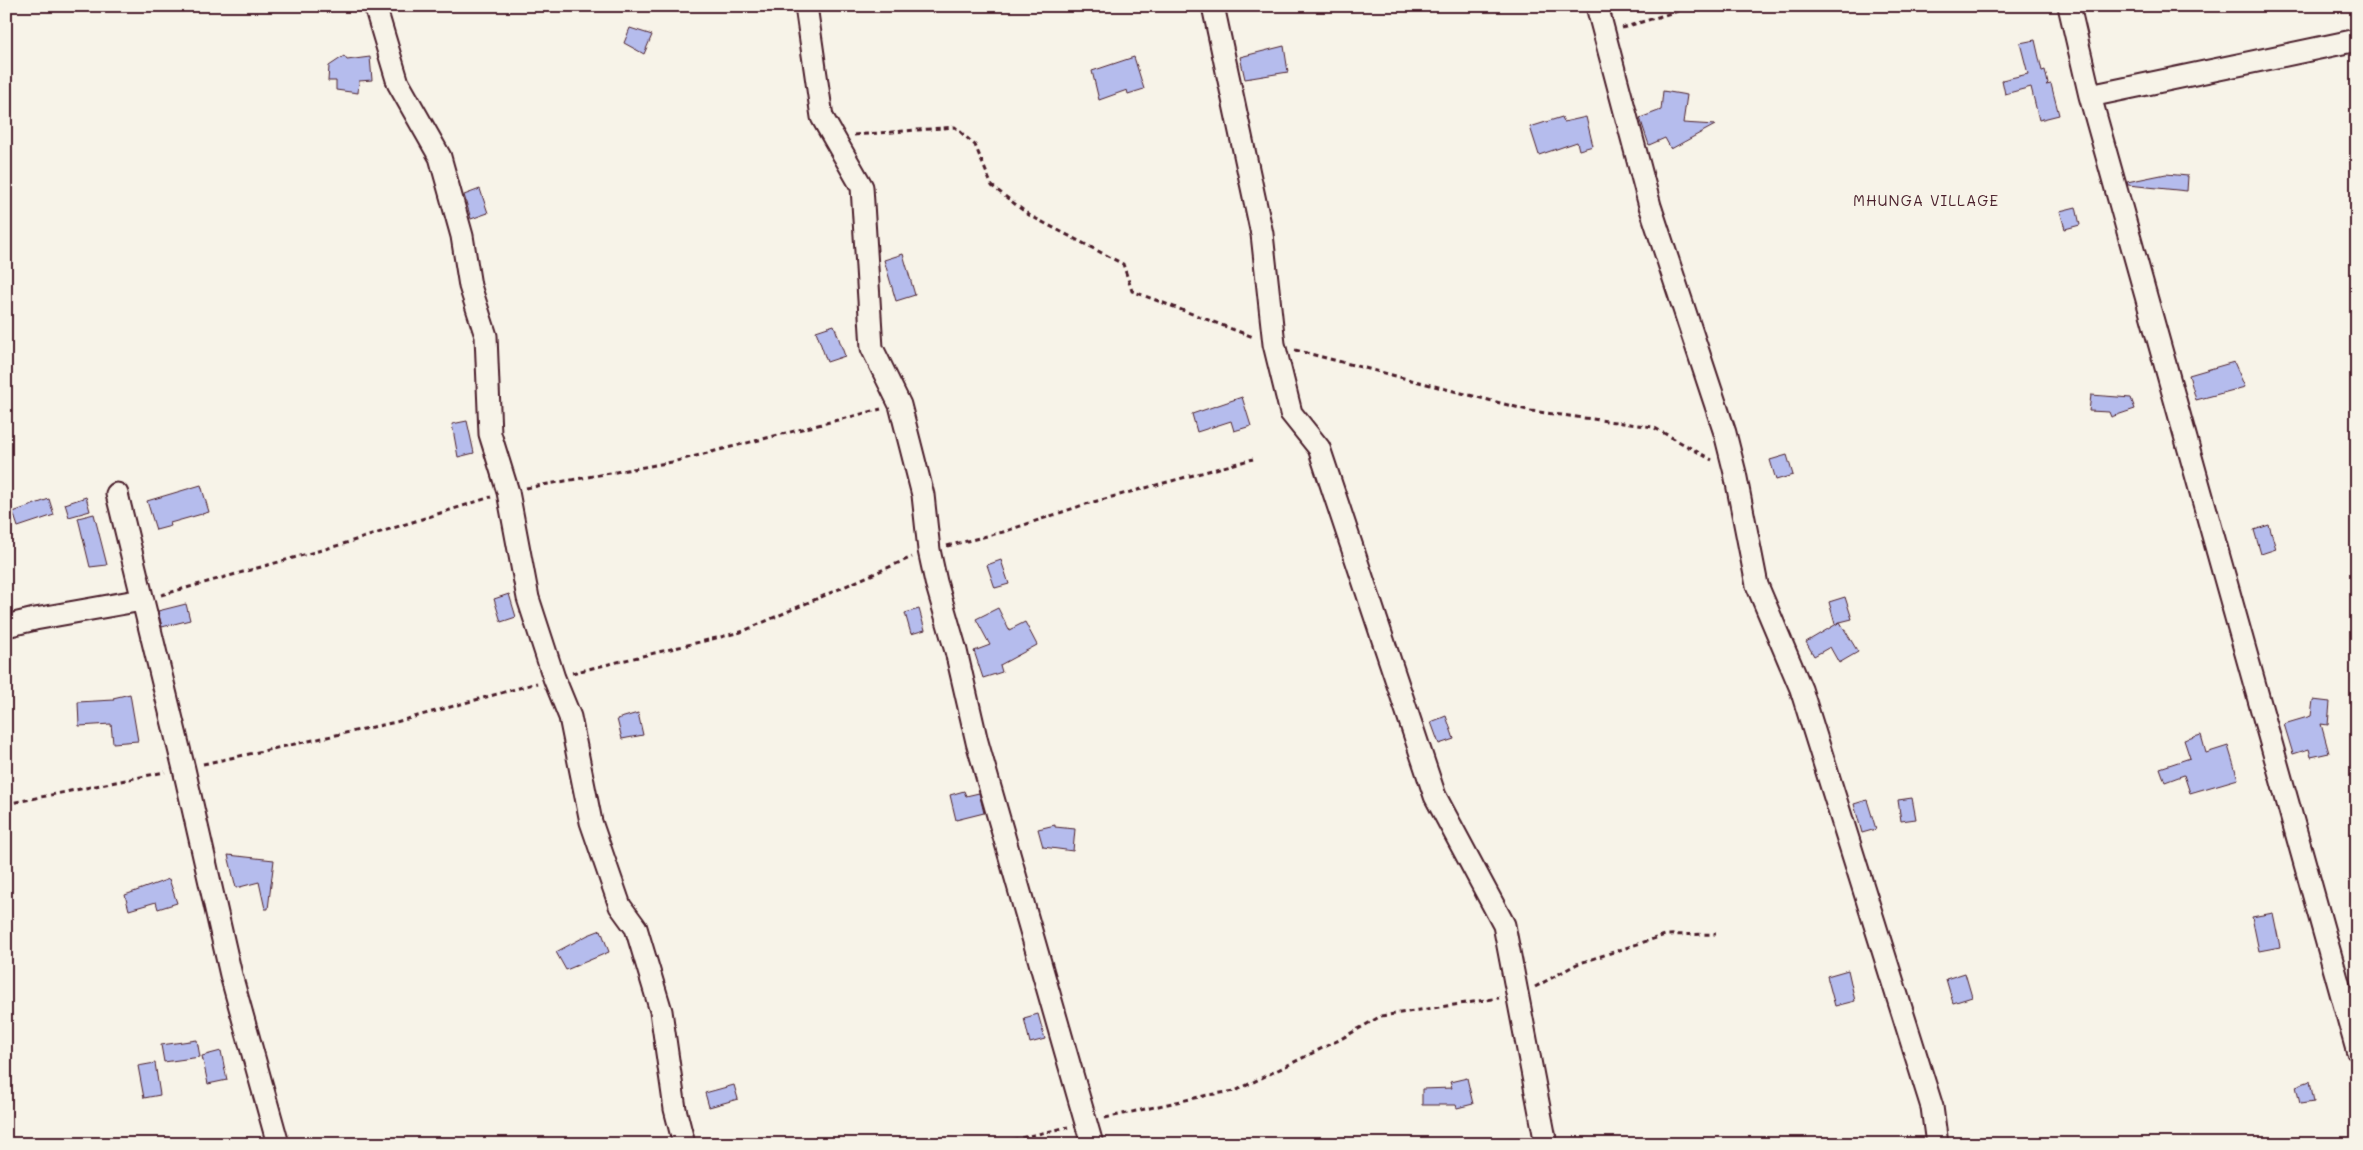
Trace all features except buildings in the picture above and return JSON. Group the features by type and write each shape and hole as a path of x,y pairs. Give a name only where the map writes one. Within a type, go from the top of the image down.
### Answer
{"street":[{"path":"375,6 398,83 440,157 462,236 470,286 486,336 490,434 508,492 528,598 554,678 570,717 592,822 620,906 636,928 661,1011 675,1109 684,1144"},
{"path":"806,6 822,117 862,187 872,348 900,405 923,495 929,550 936,582 956,651 977,742 1092,1144"},
{"path":"1213,6 1262,234 1274,344 1291,413 1319,448 1435,796 1504,925 1546,1144"},
{"path":"1597,6 1650,206 1725,433 1757,585 1801,689 1932,1107 1938,1144"},
{"path":"2069,6 2090,96 2357,1050"},
{"path":"2090,96 2357,40"},
{"path":"117,494 184,769 231,976 278,1144"},
{"path":"6,626 142,600"}],"path":[{"path":"1604,34 1694,6"},
{"path":"6,804 184,769 396,722 554,678 741,632 929,550 1003,532 1086,504 1253,459"},
{"path":"995,1144 1208,1095 1235,1091 1339,1040 1381,1016 1518,996 1576,964 1666,935 1716,934"}],"district":[{"name":"MHUNGA VILLAGE","path":"1926,201"}]}
